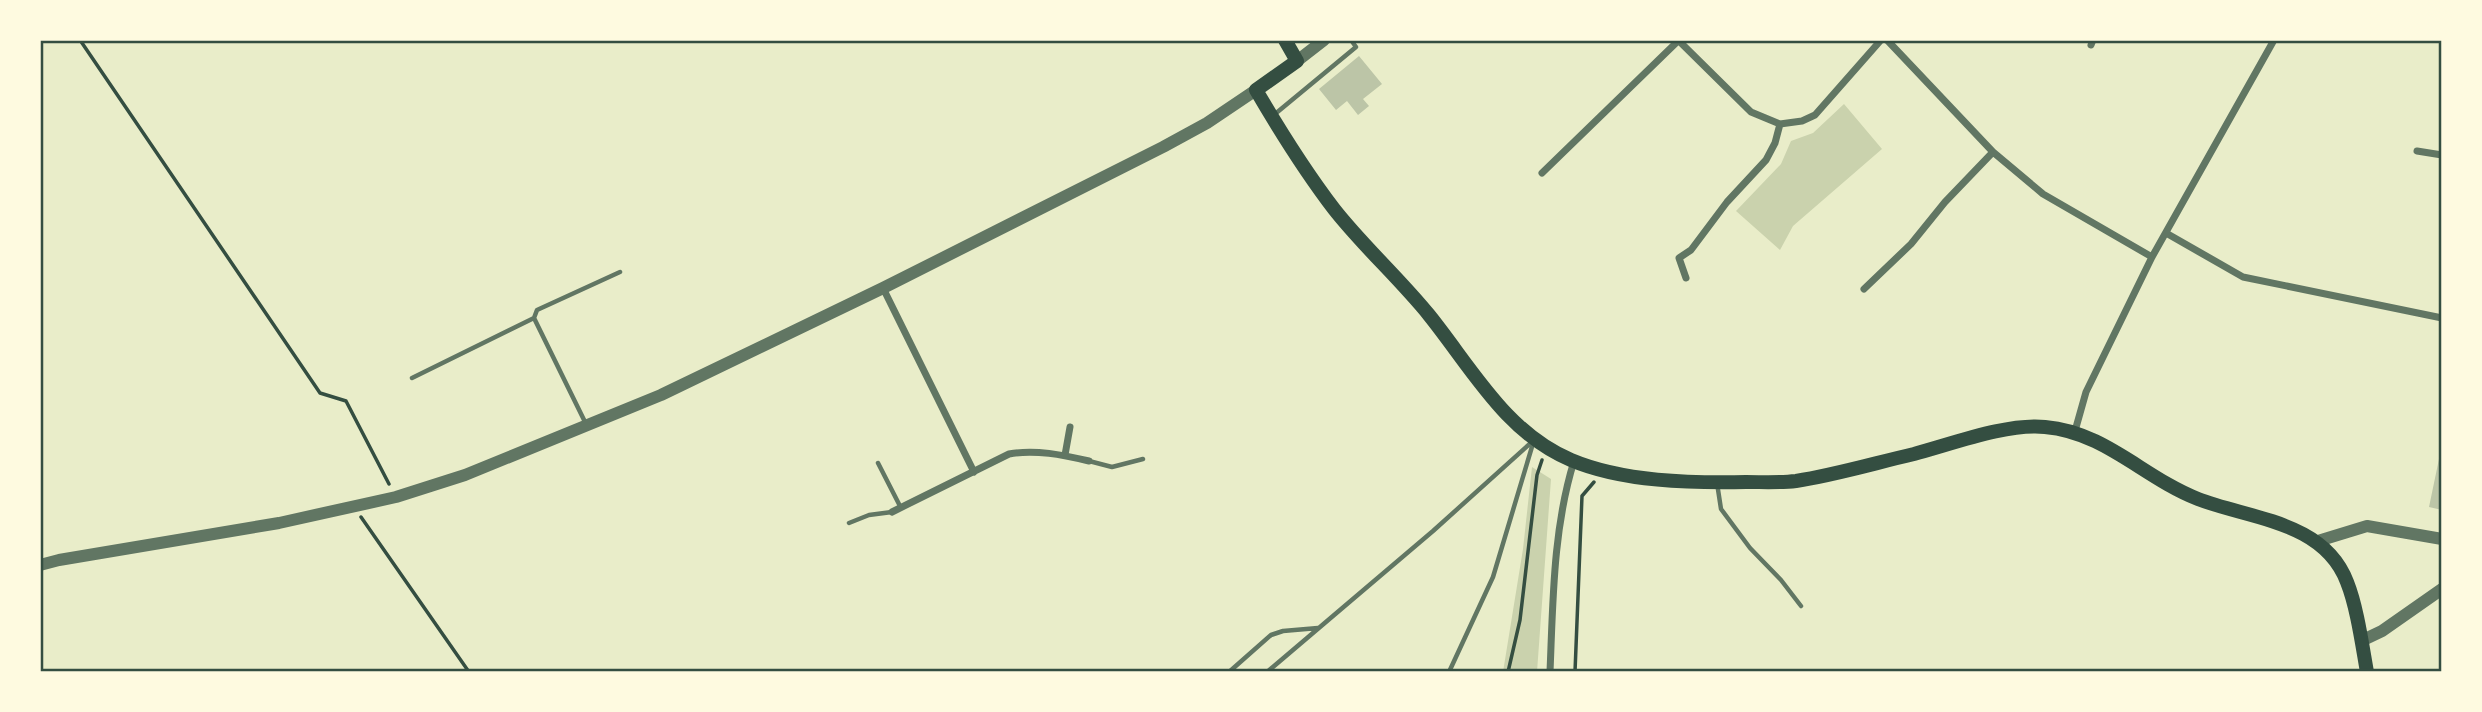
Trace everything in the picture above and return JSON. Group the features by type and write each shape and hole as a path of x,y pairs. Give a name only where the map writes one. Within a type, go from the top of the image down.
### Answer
{"main road":[{"path":"1285,40 1297,61 1256,90 1293,153 1336,212 1428,314 1488,394 1540,444 1574,461 1604,470 1680,481 1794,481 2013,428 2043,426 2075,431 2120,453 2168,485 2198,499 2288,527 2318,541 2337,563 2347,581 2368,672"}],"street":[{"path":"1297,61 1324,40"},
{"path":"1542,173 1678,41 1751,112 1780,124 1815,116 1881,40"},
{"path":"1887,40 1993,152 2043,194 2152,257"},
{"path":"2075,431 2086,392 2152,257 2274,40"},
{"path":"40,565 59,559 214,535 353,507 396,497 465,475 661,395 883,288 1207,123 1256,90"},
{"path":"1686,278 1679,258 1691,250 1727,202 1766,160 1775,143 1780,124"},
{"path":"2417,151 2442,155"},
{"path":"1864,289 1911,244 1945,202 1993,152"},
{"path":"2166,233 2243,277 2442,318"},
{"path":"883,288 974,472"},
{"path":"1065,456 1070,427"},
{"path":"892,512 1009,454 1023,452 1089,461"},
{"path":"1550,672 1555,556 1566,488 1574,461"},
{"path":"2318,541 2367,526 2442,539"},
{"path":"2361,641 2382,631 2442,589"}],"lane":[{"path":"1272,117 1356,47 1351,40"},
{"path":"412,378 534,318 537,310 620,272"},
{"path":"534,318 586,425"},
{"path":"1267,672 1540,444"},
{"path":"1449,672 1493,576 1540,444"},
{"path":"1089,461 1112,467 1143,459"},
{"path":"878,463 901,508"},
{"path":"1717,482 1721,509 1750,548 1781,580 1801,606"},
{"path":"849,523 869,515 892,512"},
{"path":"1228,672 1271,635 1283,631 1319,628"}],"path":[{"path":"80,40 320,393 345,401 396,497"},
{"path":"1508,672 1520,620 1540,444"},
{"path":"1574,672 1582,496 1604,470"},
{"path":"353,507 469,672"}],"green space":[{"path":"1844,104 1882,149 1793,226 1780,250 1736,211 1781,164 1791,141 1813,133"},
{"path":"1532,467 1551,479 1537,672 1503,672 1523,549"}],"building":[{"path":"1359,56 1382,84 1363,99 1369,106 1358,115 1347,101 1336,110 1319,89"},
{"path":"2439,459 2442,459 2442,510 2429,507"}]}
